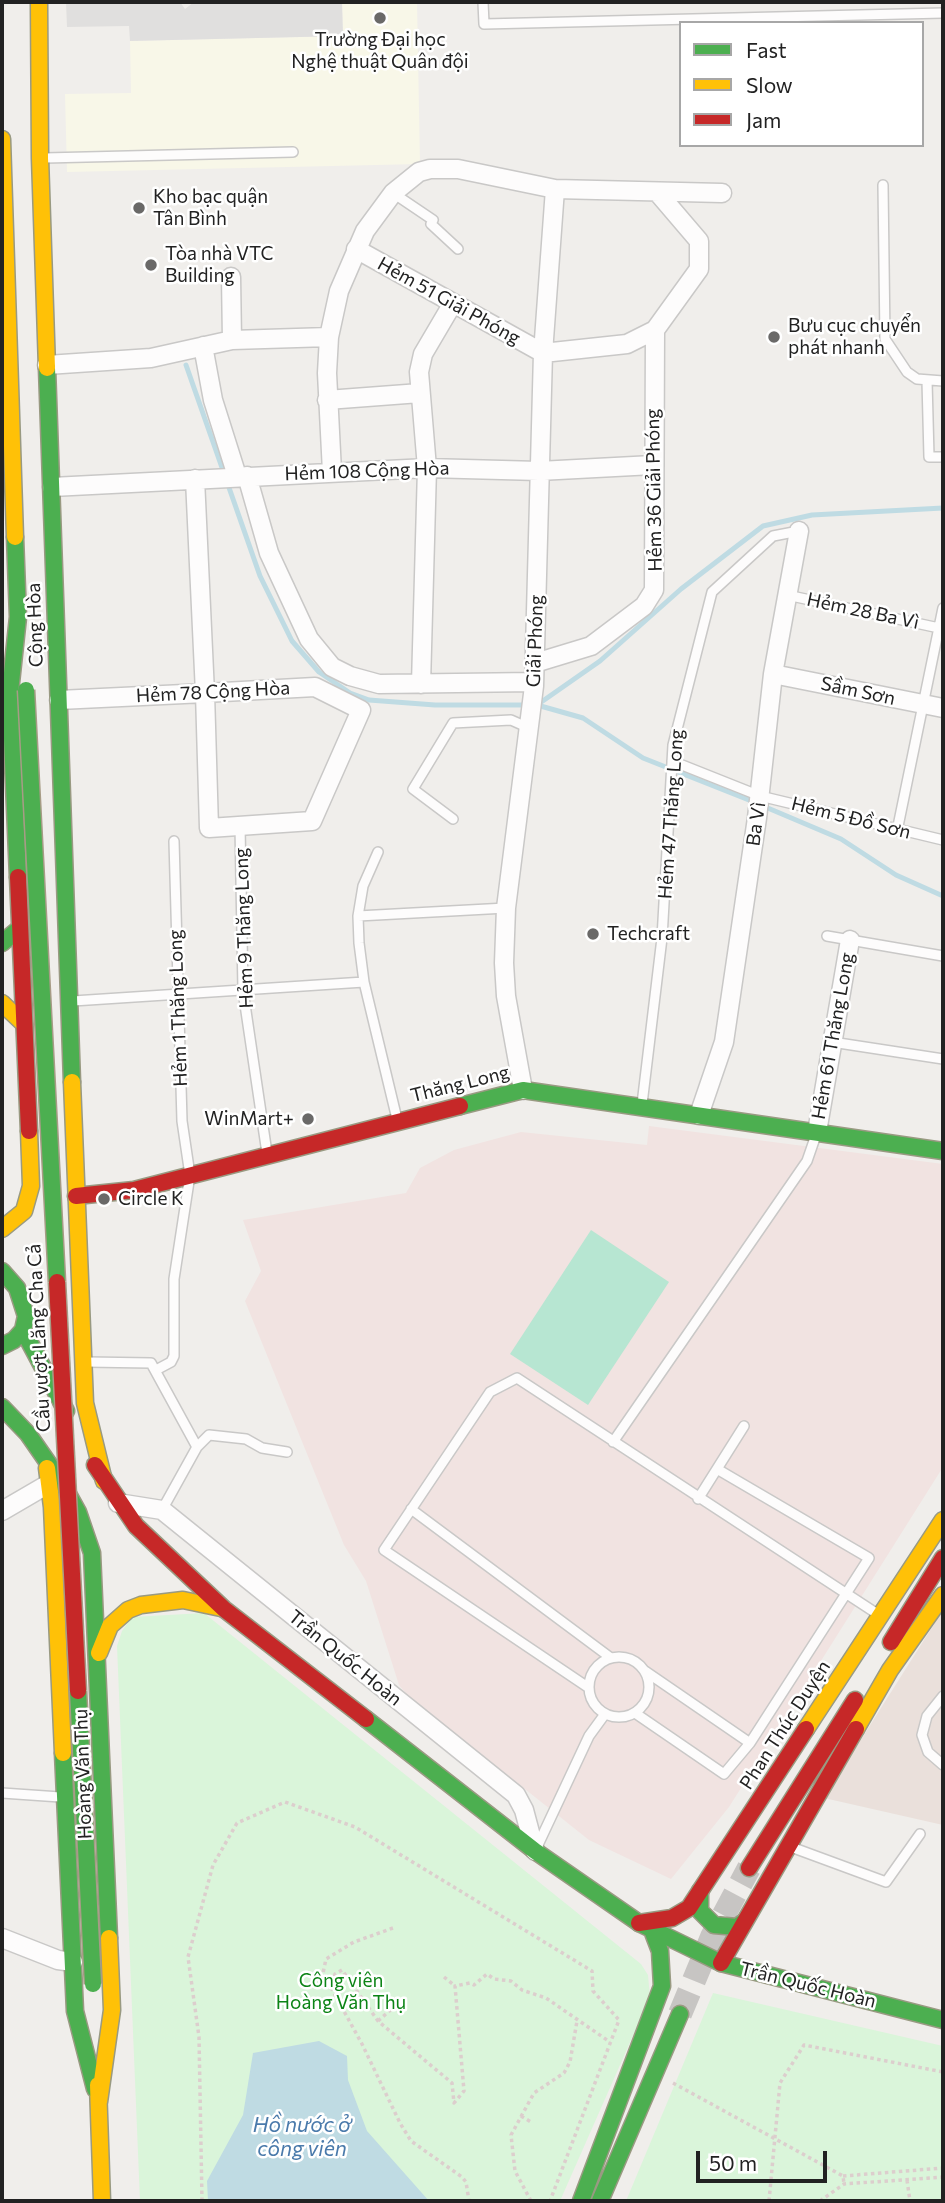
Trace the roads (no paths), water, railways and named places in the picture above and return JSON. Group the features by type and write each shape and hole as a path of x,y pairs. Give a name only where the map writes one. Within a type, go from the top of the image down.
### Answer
{"main road":[{"name":"Cộng Hòa","path":"2,1229 24,1211 30,1193 20,928 6,727 18,617 6,387 40,158 39,2"},
{"name":"Cộng Hòa","path":"2,139 21,291 47,365 83,1362 88,1422 104,1481"},
{"name":"Cầu vượt Lăng Cha Cả","path":"18,617 26,690 93,1997"},
{"path":"2,943 20,928"},
{"path":"2,1003 24,1024"},
{"name":"Thăng Long","path":"76,1196 134,1190 523,1090 943,1151"},
{"path":"2,1346 15,1340 23,1329 75,1139"},
{"path":"32,1293 78,1246"},
{"path":"2,1271 32,1293"},
{"name":"Trần Quốc Hoàn","path":"23,1329 104,1481 118,1503 158,1548 224,1609 535,1852 645,1926 721,1963 943,2020"},
{"name":"Hoàng Văn Thụ","path":"2,1407 44,1455 73,1502 92,1553 99,1654 112,2010 99,2102"},
{"name":"Hoàng Văn Thụ","path":"44,1455 50,1483 75,2011 99,2102"},
{"name":"Phan Thúc Duyện","path":"645,1926 681,1914 700,1891 882,1617 943,1520"},
{"path":"749,1868 943,1558"},
{"path":"721,1963 890,1670 943,1595"},
{"path":"99,1654 110,1626 128,1610 141,1605 183,1600 224,1609"},
{"path":"700,1891 699,1911 715,1925 737,1927 744,1922"},
{"path":"581,2201 662,1986 660,1951 645,1926"},
{"name":"Hoàng Văn Thụ","path":"93,1997 102,2201"},
{"path":"600,2201 680,2014"}],"street":[{"name":"Hẻm 51 Giải Phóng","path":"332,472 327,400 329,337 339,291 365,231 393,193 419,172 441,168 555,189 722,193"},
{"name":"Giải Phóng","path":"523,1090 504,979 506,908 531,729 536,663 543,353 555,189"},
{"path":"543,353 627,345 655,330 699,269 699,241 657,193"},
{"name":"Hẻm 51 Giải Phóng","path":"356,249 543,353"},
{"path":"231,277 232,340"},
{"path":"421,684 427,468 419,372 423,354 453,303"},
{"name":"Hẻm 36 Giải Phóng","path":"536,663 591,646 650,599 655,580 655,330"},
{"path":"47,365 151,358 232,340 329,337"},
{"path":"203,346 214,400 262,533 309,639 332,667 350,676 379,684 534,684"},
{"path":"327,400 420,393"},
{"name":"Hẻm 108 Cộng Hòa","path":"52,487 427,468 539,471 653,465"},
{"path":"195,478 209,828 240,826"},
{"name":"Ba Vì","path":"699,1115 724,1042 760,796 773,674 799,531"},
{"name":"Sầm Sơn","path":"773,674 943,708"},
{"name":"Hẻm 78 Cộng Hòa","path":"59,700 315,687 361,710 313,821 240,826"},
{"name":"Hẻm 61 Thăng Long","path":"817,1132 850,940"},
{"path":"2,1511 50,1483"},
{"name":"Trần Quốc Hoàn","path":"118,1503 162,1510 516,1795 524,1810 535,1852"},
{"path":"2,1938 58,1960 73,1962"}],"lane":[{"path":"484,2 484,24 943,13"},
{"path":"40,158 293,152"},
{"path":"883,185 885,339 907,372 927,381 943,380"},
{"path":"393,193 433,220 431,224 458,249"},
{"path":"927,381 929,457 943,457"},
{"name":"Hẻm 47 Thăng Long","path":"641,1106 662,938 672,766 678,719 712,592 773,536 799,531"},
{"name":"Hẻm 28 Ba Vì","path":"787,595 939,628"},
{"path":"897,831 943,608"},
{"path":"453,819 413,789 453,723 511,720 531,729"},
{"name":"Hẻm 5 Đồ Sơn","path":"672,766 760,796 943,840"},
{"name":"Hẻm 9 Thăng Long","path":"240,826 243,990 267,1155"},
{"name":"Hẻm 1 Thăng Long","path":"156,1370 171,1362 174,1356 174,1279 190,1175 182,1121 174,841"},
{"path":"378,852 363,886 358,916 364,982 397,1121"},
{"path":"358,916 506,908"},
{"path":"827,936 943,956"},
{"path":"70,1001 364,982"},
{"path":"832,1042 943,1059"},
{"path":"613,1442 807,1161 817,1132"},
{"path":"83,1362 147,1361 156,1370 197,1447"},
{"path":"589,1688 384,1550 489,1392 517,1378 882,1617"},
{"path":"698,1499 744,1426"},
{"path":"162,1510 197,1447 209,1435 217,1433 246,1438 262,1448 287,1452"},
{"path":"635,1713 723,1774 750,1743 869,1558 717,1469"},
{"path":"411,1509 611,1658 630,1659 750,1743"},
{"path":"611,1658 595,1669 589,1688 594,1703 605,1714 615,1717 635,1713 642,1706 649,1689 645,1671"},
{"path":"943,1696 927,1716 922,1735 925,1748 943,1765"},
{"path":"535,1852 589,1736 605,1714"},
{"path":"2,1793 65,1798"},
{"path":"790,1847 886,1882 920,1833"}],"water":[{"name":"Hồ nước ở công viên","path":"319,2041 347,2056 348,2080 367,2131 429,2201 208,2201 207,2181 243,2115 253,2053"}],"waterway":[{"path":"186,365 260,576 292,641 319,672 350,693 369,700 435,705 537,705 583,718 643,758 754,802"},
{"path":"537,705 600,661 681,589 763,526 812,515 943,508"},
{"path":"763,806 841,839 896,875 943,896"}],"tunnel":[{"path":"680,2014 712,1937 749,1868"}],"place":[{"name":"Trường Đại học Nghệ thuật Quân đội","path":"380,18"},
{"name":"Kho bạc quận Tân Bình","path":"139,208"},
{"name":"Tòa nhà VTC Building","path":"151,265"},
{"name":"Bưu cục chuyển phát nhanh","path":"774,337"},
{"name":"Techcraft","path":"593,934"},
{"name":"WinMart+","path":"308,1119"},
{"name":"Circle K","path":"104,1199"}],"park label":[{"name":"Công viên Hoàng Văn Thụ","path":"341,1992"}]}
